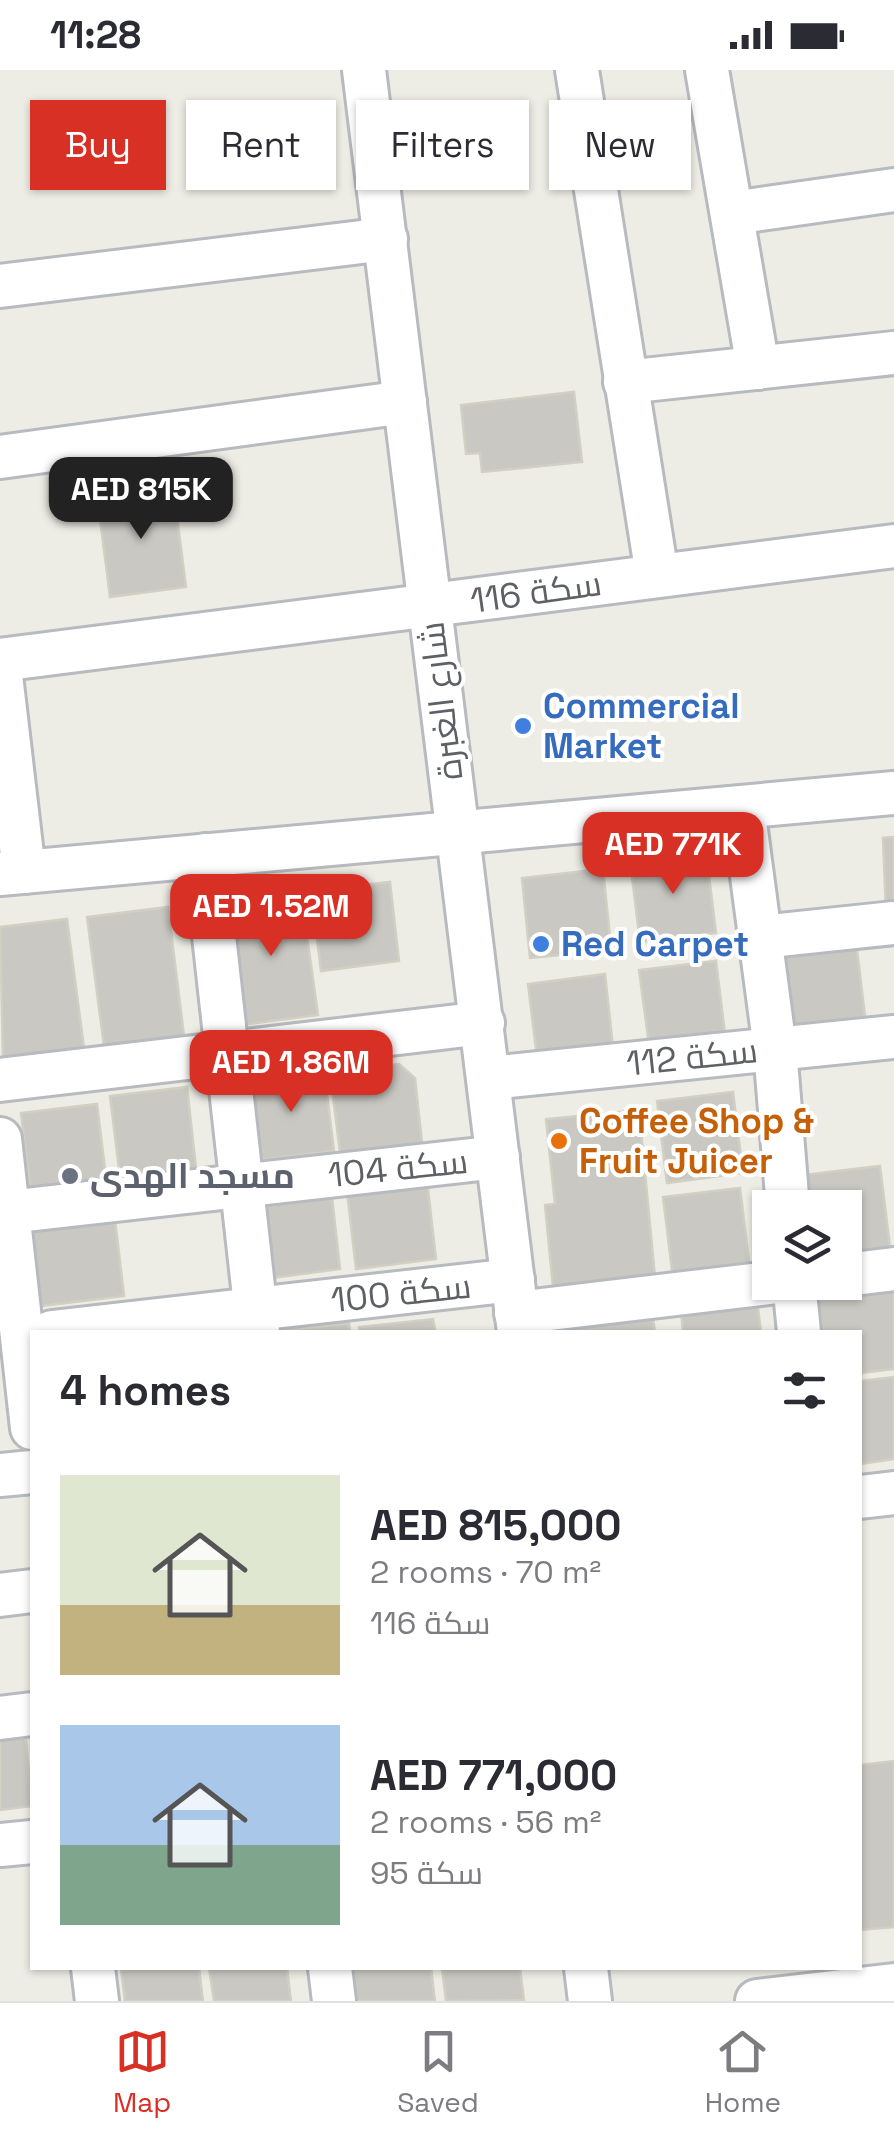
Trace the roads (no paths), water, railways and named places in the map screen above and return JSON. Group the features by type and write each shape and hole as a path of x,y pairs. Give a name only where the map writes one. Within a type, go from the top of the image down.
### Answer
{"street":[{"name":"شارع الغبرة","path":"364,70 516,1308"},
{"path":"577,70 656,575"},
{"path":"707,70 758,368"},
{"path":"732,213 894,190"},
{"path":"0,286 386,239"},
{"path":"625,382 894,354"},
{"path":"0,457 405,402"},
{"name":"سكة 116","path":"0,660 894,546"},
{"path":"0,667 12,873 894,793"},
{"path":"390,839 448,766 516,828"},
{"path":"743,808 775,1049 787,1190"},
{"path":"390,839 423,862 466,904 477,874 516,828"},
{"path":"205,855 257,1321"},
{"path":"760,938 894,922"},
{"path":"0,1080 483,1024"},
{"name":"سكة 112","path":"489,1078 894,1037"},
{"path":"0,1139 4,1212 27,1335 30,1391"},
{"name":"سكة 104","path":"4,1212 498,1157"},
{"path":"862,1273 894,1269"},
{"name":"سكة 100","path":"109,1330 516,1308 752,1284"},
{"path":"795,1300 798,1330"},
{"path":"0,1475 30,1472"},
{"path":"862,1497 894,1493"},
{"path":"0,1595 30,1591"},
{"path":"0,1718 30,1714"},
{"path":"0,1846 30,1842"},
{"path":"93,1970 97,2001"},
{"path":"330,1970 334,2001"},
{"path":"586,1970 590,2001"},
{"path":"757,2001 894,1985"}],"place":[{"name":"Commercial Market","path":"523,726"},
{"name":"Red Carpet","path":"541,944"},
{"name":"Coffee Shop & Fruit Juicer","path":"559,1141"},
{"name":"مسجد الهدى","path":"70,1176"}]}
